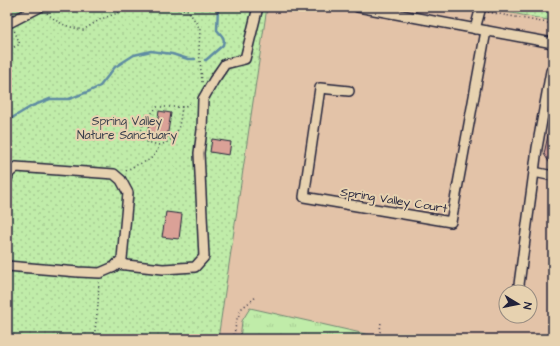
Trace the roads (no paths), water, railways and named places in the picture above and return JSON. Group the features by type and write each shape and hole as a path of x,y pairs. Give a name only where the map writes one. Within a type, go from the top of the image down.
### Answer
{"street":[{"path":"117,264 163,269 195,267 204,257 199,153 204,99 214,80 225,64 245,59 258,7"},
{"path":"358,7 553,43"},
{"path":"9,18 43,9"},
{"path":"475,29 480,9"},
{"name":"Spring Valley Court","path":"349,91 320,88 304,197 451,222 486,31"},
{"path":"519,284 538,140 551,71 553,72"},
{"path":"7,179 9,173 16,167 114,174 121,180 128,193 122,259 114,267 100,273 7,266"},
{"path":"534,172 553,176"}],"waterway":[{"path":"205,60 224,43 223,37 217,30 218,7"},
{"path":"7,121 32,106 50,99 69,99 100,86 115,67 134,55 151,51 172,54 188,59 195,59"}],"park label":[{"name":"Spring Valley Nature Sanctuary","path":"127,128"}]}
